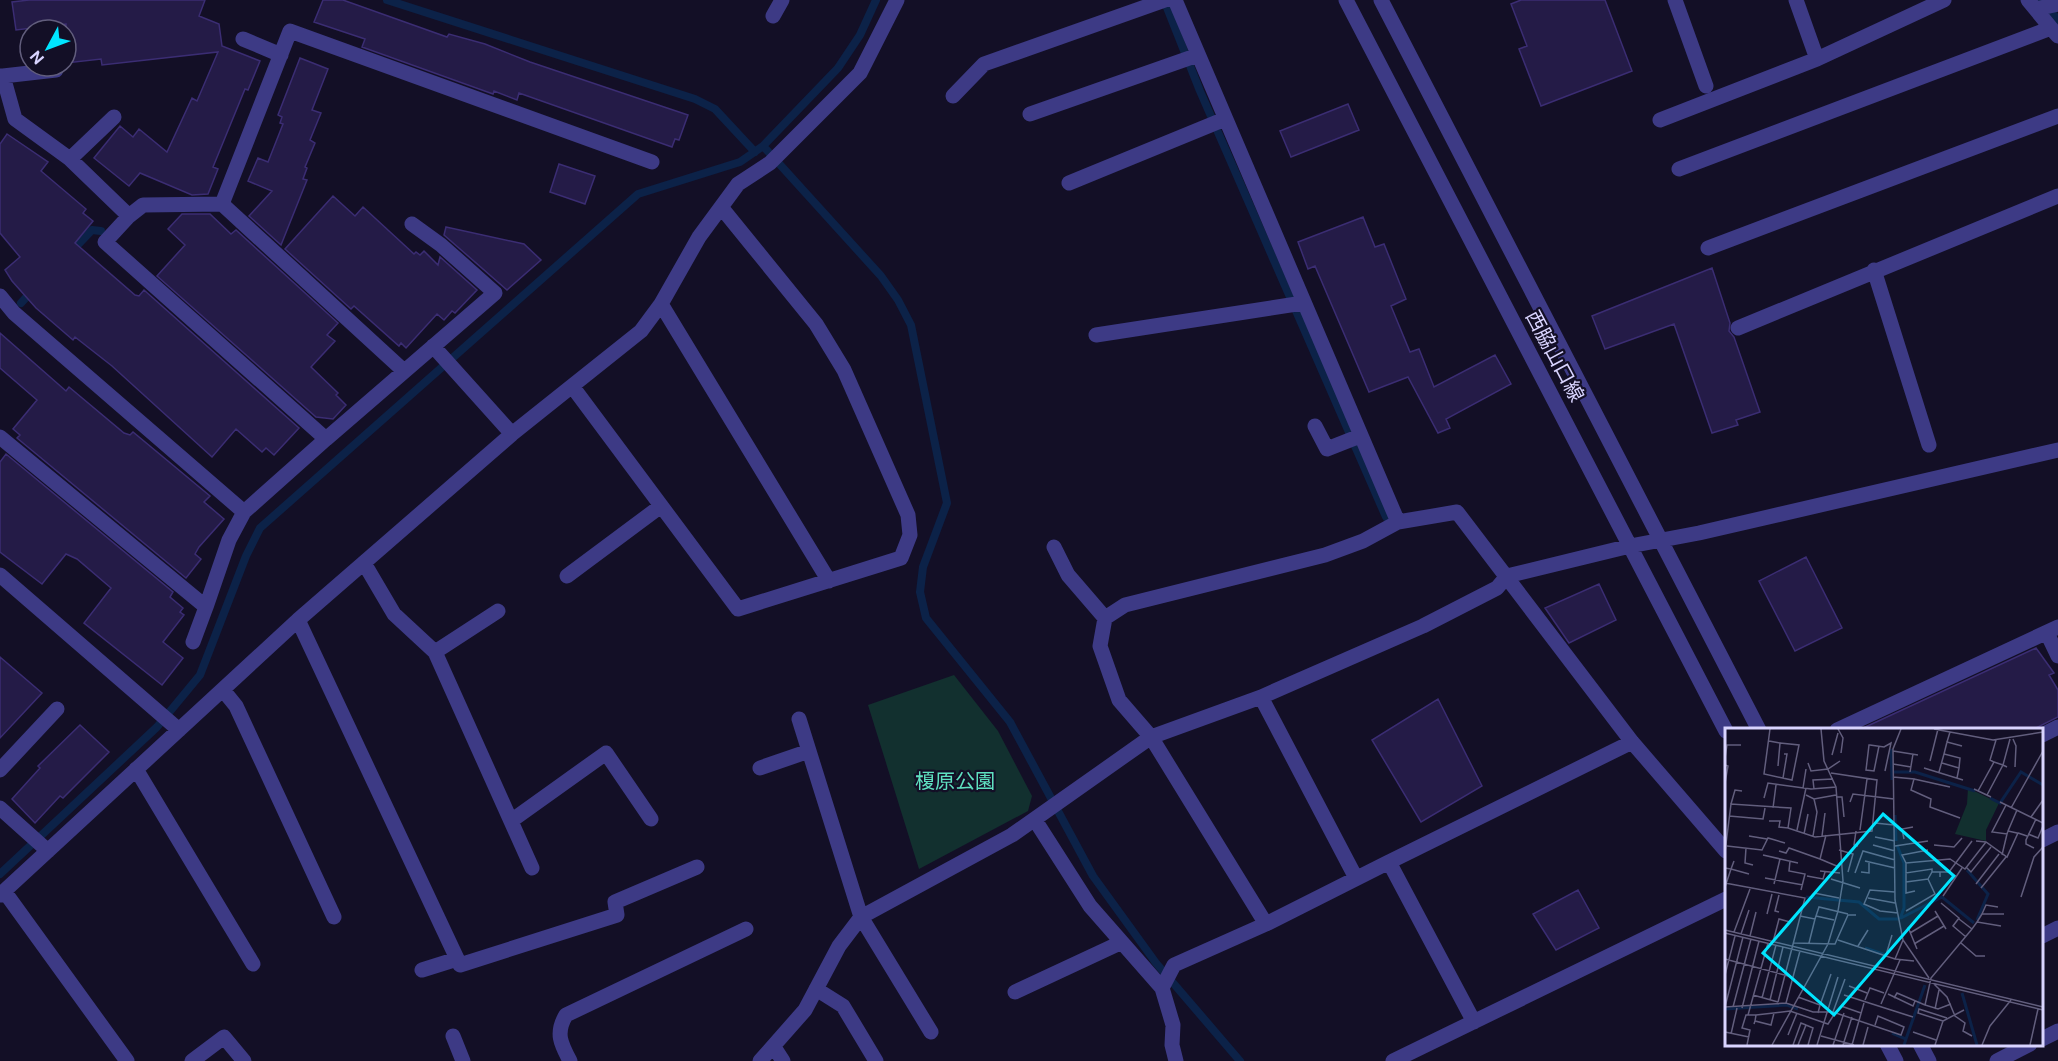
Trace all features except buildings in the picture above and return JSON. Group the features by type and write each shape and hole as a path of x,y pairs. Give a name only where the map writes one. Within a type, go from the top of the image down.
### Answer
{"street":[{"path":"773,16 782,0"},
{"path":"127,1061 2,893 298,620 512,434 641,331 661,304 699,237 738,184 775,158 860,73 897,0"},
{"path":"1175,0 1190,58 1216,123 1353,439 1398,522"},
{"name":"西脇山口線","path":"1346,0 1725,729"},
{"name":"西脇山口線","path":"1381,0 1758,728"},
{"path":"1675,0 1706,87"},
{"path":"1796,0 1817,59"},
{"path":"953,96 984,64 1161,2"},
{"path":"1660,120 1817,59 1935,2"},
{"path":"2032,5 2058,4"},
{"path":"1679,169 2054,32 2032,5"},
{"path":"222,204 290,31 652,162"},
{"path":"243,39 280,55"},
{"path":"1030,114 1190,58"},
{"path":"18,74 2,76 15,119 70,159 129,216"},
{"path":"1708,248 2058,116"},
{"path":"70,159 114,117"},
{"path":"1070,183 1216,123"},
{"path":"1738,328 2058,196"},
{"path":"326,439 105,242 129,216 143,205 222,204 404,371"},
{"path":"572,386 738,609 901,558 910,535 908,515 844,370 822,333 722,207"},
{"path":"193,642 229,540 244,512 495,293 441,245 412,224"},
{"path":"1874,270 1929,445"},
{"path":"0,296 14,313 244,512"},
{"path":"661,304 829,580"},
{"path":"1096,335 1294,305"},
{"path":"433,346 512,434"},
{"path":"1315,426 1327,449 1353,439"},
{"path":"0,437 206,607"},
{"path":"760,1061 805,1010 839,946 861,917 1035,820 1151,737 1261,697 1423,626 1497,588 1508,576 1630,546 1662,541 2058,450"},
{"path":"567,576 661,506"},
{"path":"1266,924 1151,737 1119,700 1100,646 1105,618 1125,605 1325,555 1363,541 1398,522 1457,512 1508,576 1553,640 1632,742 1725,850"},
{"path":"1054,547 1068,575 1105,618"},
{"path":"363,563 394,614 435,652 532,868"},
{"path":"0,575 179,730"},
{"path":"435,652 498,611"},
{"path":"298,620 460,964 617,915 615,902 697,867"},
{"path":"1839,728 2052,630 2058,656"},
{"path":"223,690 236,706 334,917"},
{"path":"1261,697 1356,878"},
{"path":"0,770 57,709"},
{"path":"799,718 861,917 931,1032"},
{"path":"2043,734 2058,727"},
{"path":"1176,1061 1172,1045 1173,1025 1166,982 1174,965 1266,924 1632,742"},
{"path":"760,768 809,751"},
{"path":"511,820 606,753 651,819"},
{"path":"136,770 253,964"},
{"path":"0,808 48,851"},
{"path":"1035,820 1090,906 1120,943 1166,982"},
{"path":"2043,840 2058,832"},
{"path":"1389,862 1474,1022"},
{"path":"1393,1061 1725,899"},
{"path":"2043,936 2058,928"},
{"path":"570,1061 559,1040 559,1026 566,1015 746,929"},
{"path":"1015,992 1120,943"},
{"path":"422,970 457,958"},
{"path":"816,989 843,1006 876,1061"},
{"path":"2043,1038 2058,1031"},
{"path":"453,1036 463,1061"},
{"path":"192,1061 224,1037 244,1061"},
{"path":"1921,1046 1929,1061"},
{"path":"1997,1061 2026,1046"},
{"path":"774,1047 783,1061"}],"green space":[{"name":"榎原公園","path":"954,675 998,731 1032,796 1028,811 919,869 868,705"}],"waterway":[{"path":"387,0 695,99 715,109 755,152"},
{"path":"0,874 157,727 200,675 246,556 260,528 638,194 740,162 763,146 838,68 860,35 876,0"},
{"path":"1164,0 1200,91 1386,517"},
{"path":"2041,0 2058,20"},
{"path":"763,146 881,276 898,300 911,325 947,503 923,567 920,592 926,618 1010,722 1093,876 1156,963 1240,1061"},
{"path":"70,253 92,230 101,231"},
{"path":"21,303 32,291"}]}
